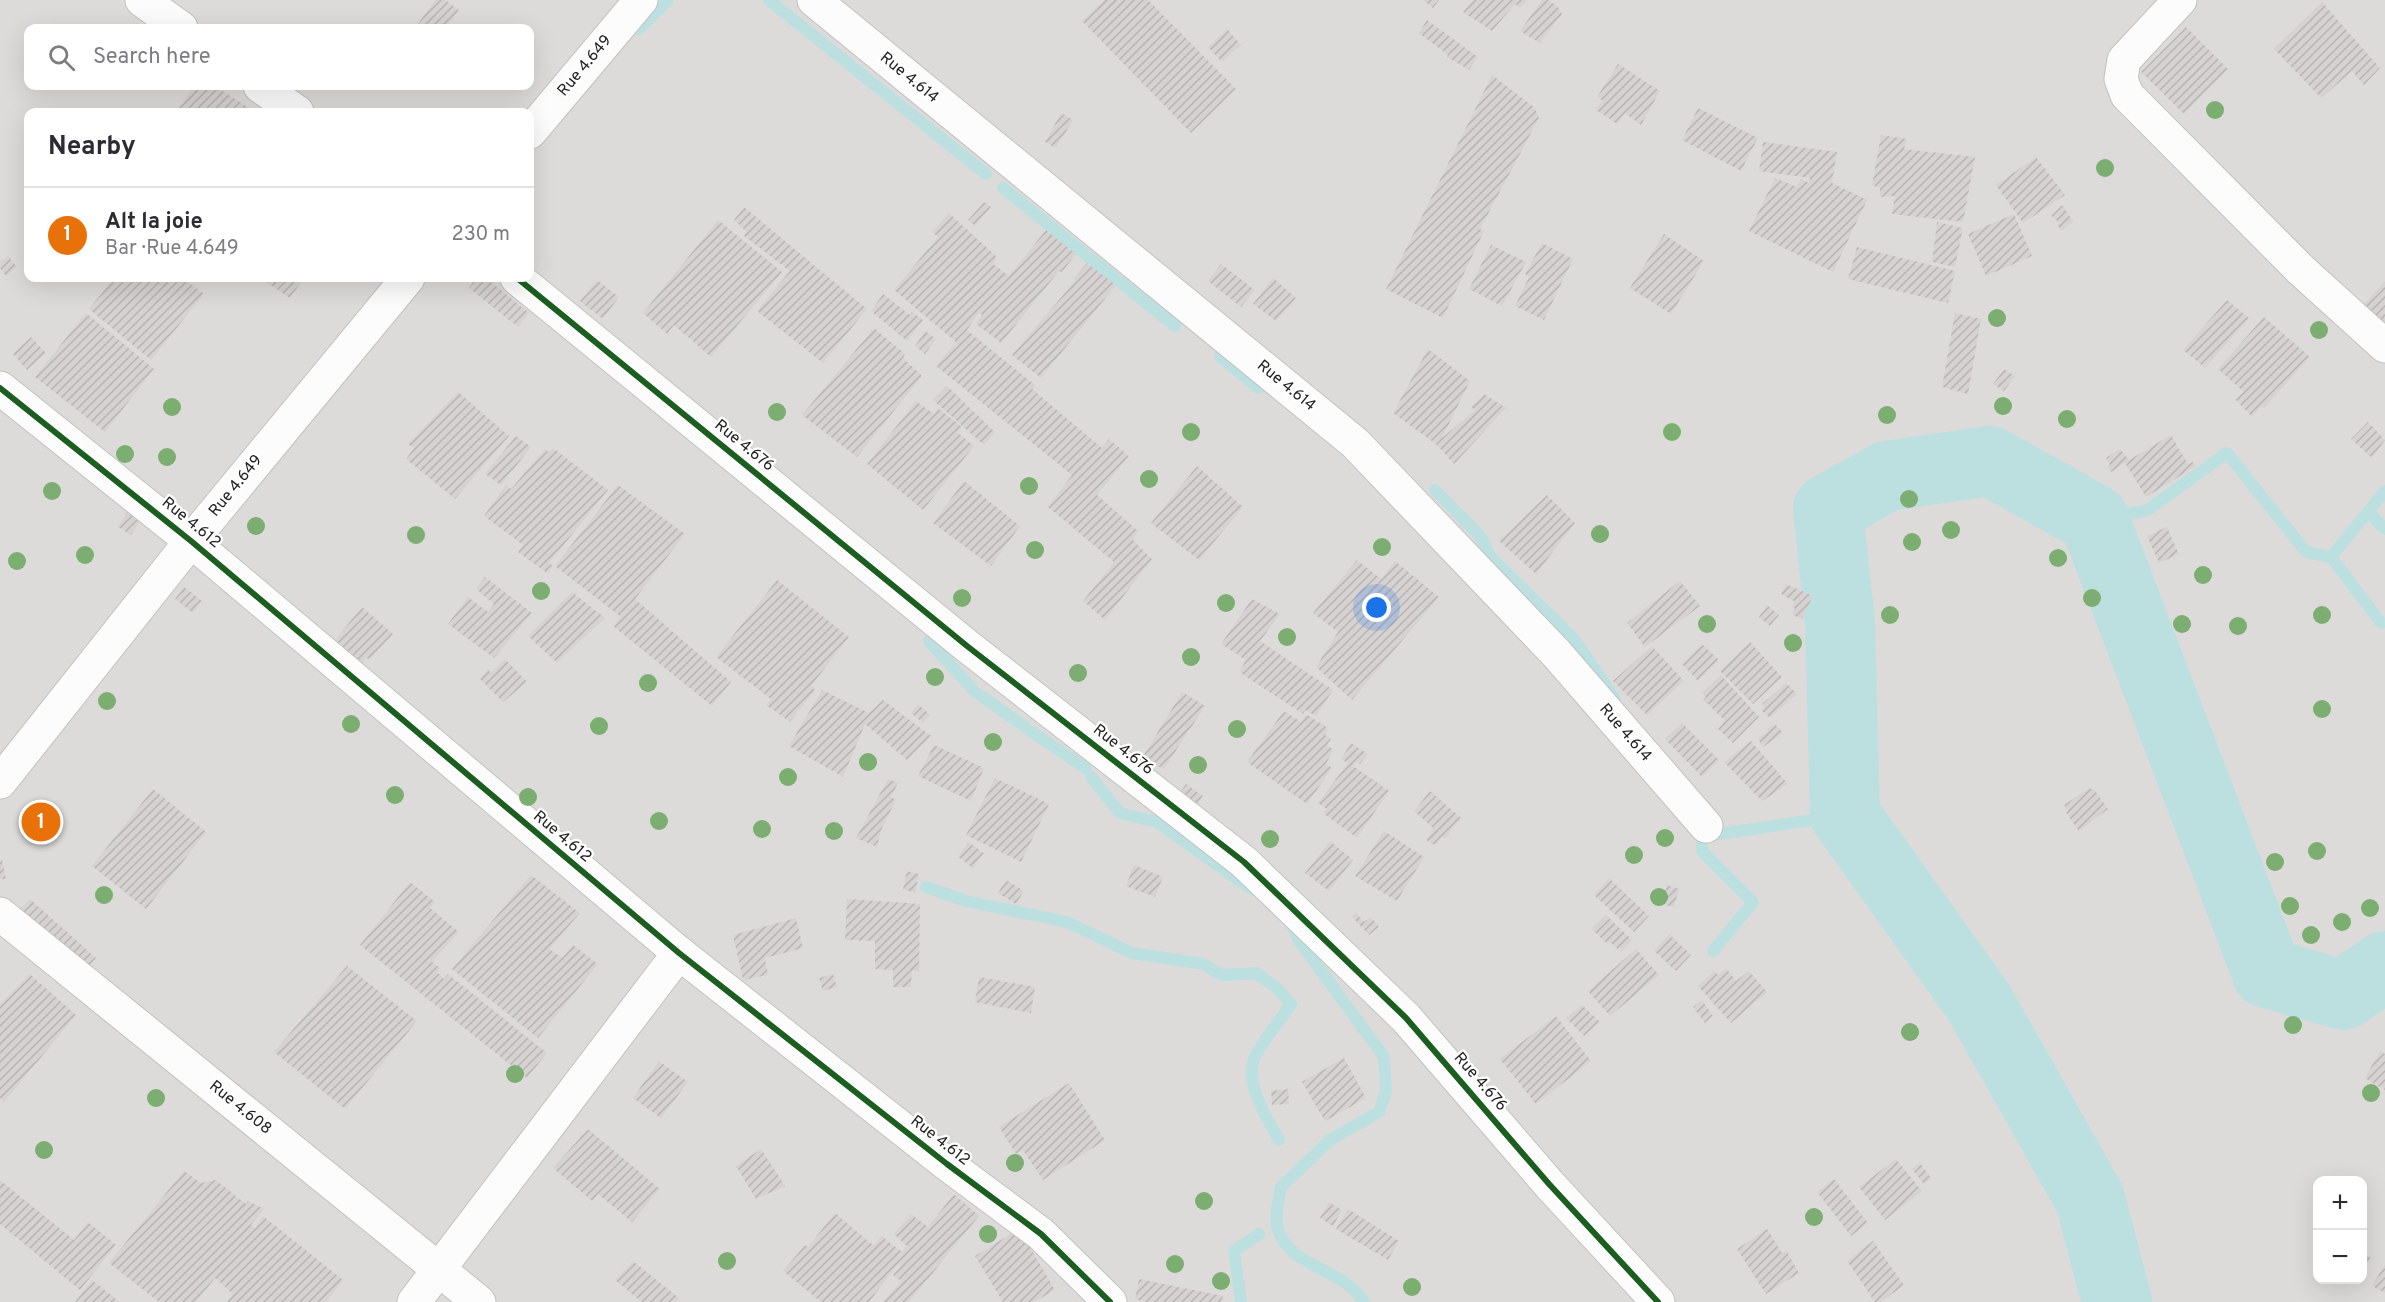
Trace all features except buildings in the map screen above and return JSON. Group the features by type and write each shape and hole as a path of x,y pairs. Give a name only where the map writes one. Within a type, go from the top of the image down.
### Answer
{"street":[{"path":"142,0 176,24"},
{"name":"Rue 4.649","path":"534,127 641,0"},
{"name":"Rue 4.614","path":"814,0 1355,443 1556,654 1706,826"},
{"path":"2180,0 2124,60 2121,79 2127,95 2301,270 2385,346"},
{"path":"266,90 291,108"},
{"name":"Rue 4.649","path":"0,782 191,541 405,282"},
{"name":"Rue 4.676","path":"522,282 967,646 1244,862 1406,1018 1550,1184 1658,1302"},
{"name":"Rue 4.612","path":"0,388 191,541 679,953 938,1157 1041,1234 1110,1302"},
{"name":"Rue 4.608","path":"0,914 478,1302"},
{"path":"414,1302 679,953"}],"shaded area":[{"path":"0,0 2385,0 2385,1302 0,1302"}],"waterway":[{"path":"639,29 668,0"},
{"path":"769,0 986,174"},
{"path":"1003,188 1175,326"},
{"path":"1220,356 1259,388"},
{"path":"2094,519 2146,511 2227,453 2306,552 2331,557 2381,623"},
{"path":"2117,1302 2090,1199 1980,1004 1845,815 1840,623 1828,509 1887,476 1990,461 2094,519 2267,973 2343,995 2385,966"},
{"path":"1435,490 1481,537 1490,556 1575,640 1615,699"},
{"path":"2331,557 2385,491"},
{"path":"2368,512 2385,529"},
{"path":"929,641 976,693"},
{"path":"983,697 1025,727"},
{"path":"1032,732 1085,768"},
{"path":"1091,777 1120,813 1157,822 1253,890"},
{"path":"1713,951 1753,902 1702,851 1702,842 1707,836 1845,815"},
{"path":"926,887 966,901 1067,922 1132,953 1204,964 1221,975 1256,973 1276,987 1291,1004 1255,1057 1252,1077 1258,1100 1279,1140"},
{"path":"1291,922 1298,939 1384,1057 1386,1091 1379,1112 1330,1140 1281,1187 1276,1219 1284,1242 1294,1252 1343,1281 1355,1290 1364,1302"},
{"path":"1241,1302 1234,1251 1259,1234"}],"cycle path":[{"path":"522,282 967,646 1244,862 1406,1018 1549,1184 1658,1302"},
{"path":"0,388 191,541 679,953 947,1164 1041,1234 1110,1302"}],"place":[{"name":"Alt la joie","path":"41,822"}]}
